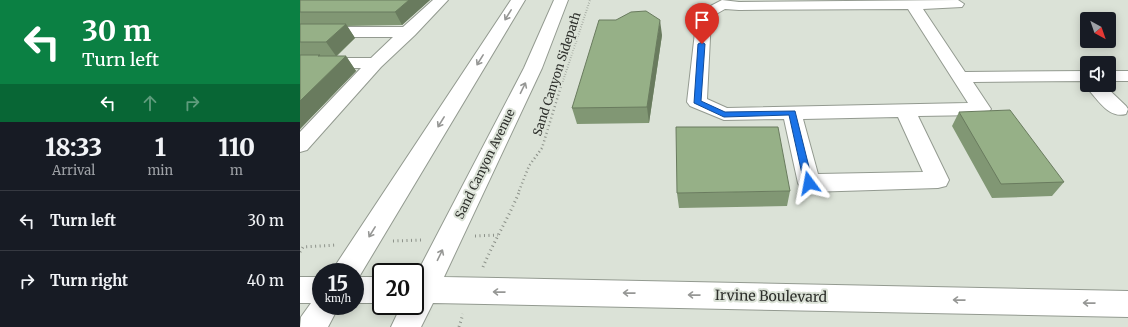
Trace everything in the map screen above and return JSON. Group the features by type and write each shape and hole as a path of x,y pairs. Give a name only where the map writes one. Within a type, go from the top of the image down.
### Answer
{"main road":[{"path":"300,145 375,63 441,0"},
{"path":"353,263 518,0"},
{"name":"Sand Canyon Avenue","path":"424,281 449,238 533,68 561,0"},
{"path":"912,5 981,109 724,114 697,102 704,16 723,4 739,6 957,4"},
{"path":"300,32 408,32"},
{"path":"300,63 375,63"},
{"path":"1116,76 1128,76"},
{"path":"960,77 1080,78"},
{"path":"1102,92 1119,110"},
{"path":"792,113 809,183 938,180 904,110"},
{"path":"300,290 312,290"},
{"name":"Irvine Boulevard","path":"424,290 1128,304"},
{"path":"312,327 319,315"},
{"name":"Sand Canyon Avenue","path":"406,327 410,315"}],"path":[{"name":"Sand Canyon Sidepath","path":"449,238 497,236 509,217 529,166 542,148 549,130 564,77 578,40 590,0"},
{"path":"300,252 303,247 449,238"}],"building":[{"path":"300,0 409,0 395,12 300,12"},
{"path":"646,11 660,20 647,107 572,108 599,20 616,20 631,12"},
{"path":"300,24 346,24 326,42 300,42"},
{"path":"300,55 320,55 318,56 346,56 300,101"},
{"path":"1010,110 1064,182 1001,184 959,112"},
{"path":"676,127 778,127 790,191 677,193"}],"route":[{"path":"702,44 697,102 724,114 792,113 809,183"}]}
